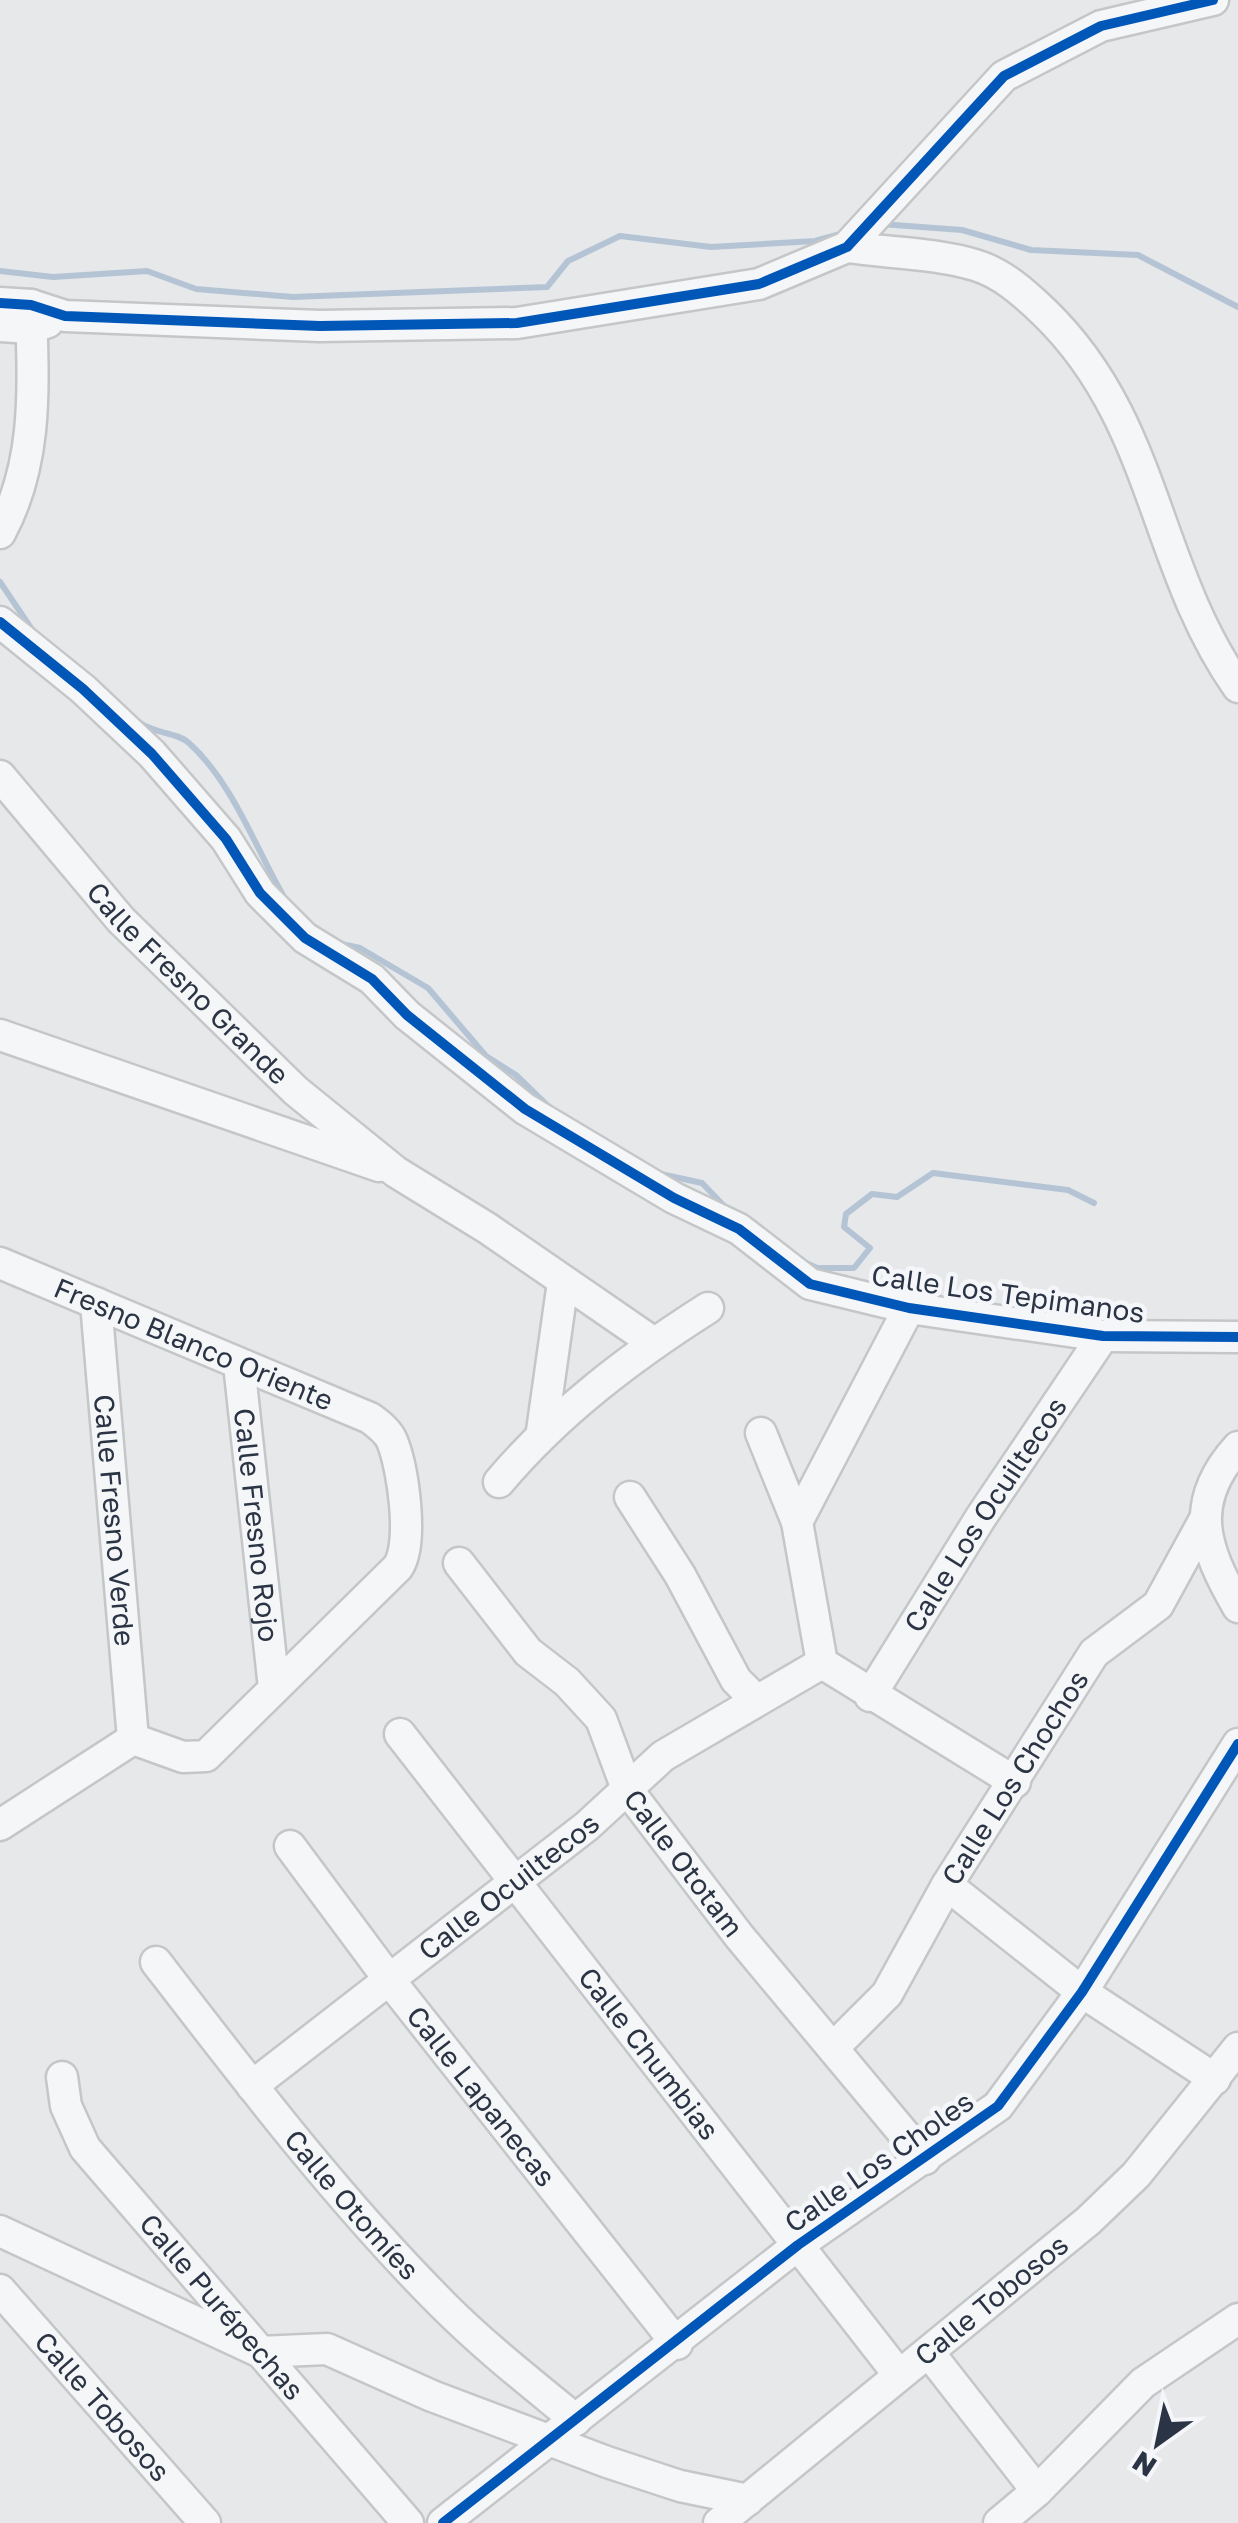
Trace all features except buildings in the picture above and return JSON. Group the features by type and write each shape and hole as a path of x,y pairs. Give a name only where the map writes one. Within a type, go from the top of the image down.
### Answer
{"street":[{"path":"0,326 21,312 320,326 517,324 759,284 847,247 1004,76 1101,26 1213,0"},
{"path":"847,247 976,265 998,275 1024,292 1093,364 1120,412 1168,545 1213,651 1238,686"},
{"path":"0,533 27,461 34,415 21,312"},
{"name":"Calle Los Tepimanos","path":"0,622 152,754 226,839 260,893 304,938 372,980 407,1015 525,1109 674,1198 739,1229 810,1284 909,1308 1102,1336 1238,1337"},
{"name":"Calle Fresno Grande","path":"0,776 122,920 296,1091 396,1172 654,1343"},
{"name":"Calle Fresno Grande","path":"0,1035 266,1131 396,1172"},
{"path":"266,1131 296,1091"},
{"name":"Fresno Blanco Oriente","path":"0,1263 370,1418 385,1431 394,1445 402,1485 405,1555 274,1688"},
{"path":"542,1431 562,1282"},
{"name":"Calle Fresno Verde","path":"96,1303 133,1739"},
{"path":"499,1482 542,1431 654,1343 708,1308"},
{"path":"796,1522 909,1308"},
{"name":"Calle Los Ocuiltecos","path":"870,1696 1102,1336"},
{"name":"Calle Fresno Rojo","path":"238,1364 274,1688"},
{"path":"761,1432 796,1522 822,1663 1015,1782"},
{"path":"1238,1447 1209,1486 1205,1520 1238,1607"},
{"path":"630,1496 680,1575 736,1680 755,1699"},
{"name":"Calle Los Chochos","path":"833,2048 887,1994 948,1885 1094,1653 1158,1605 1205,1520"},
{"name":"Calle Ototam","path":"459,1564 528,1652 568,1682 601,1719 627,1788 739,1936 925,2159"},
{"name":"Calle Ocuiltecos","path":"252,2086 517,1882 663,1756 822,1663"},
{"path":"0,1816 1,1825 133,1739 183,1757 206,1756 274,1688"},
{"name":"Calle Chumbias","path":"400,1734 899,2375"},
{"name":"Calle Los Choles","path":"443,2523 677,2344 798,2245 998,2106 1082,1992 1238,1744"},
{"name":"Calle Lapanecas","path":"290,1846 391,1982 677,2344"},
{"path":"948,1885 1082,1992 1215,2079"},
{"name":"Calle Otomíes","path":"156,1962 252,2086 445,2307 576,2420"},
{"name":"Calle Tobosos","path":"719,2523 1088,2222 1136,2175 1238,2048"},
{"name":"Calle Purépechas","path":"62,2077 66,2106 85,2148 408,2523"},
{"path":"0,2231 260,2352 327,2349 432,2396 550,2440 680,2486 748,2500"},
{"name":"Calle Tobosos","path":"0,2290 205,2523"},
{"path":"999,2523 1037,2492 1143,2383 1238,2318"},
{"path":"930,2354 1037,2492"}],"waterway":[{"path":"881,224 962,230 1031,250 1138,255 1238,307"},
{"path":"0,271 53,277 147,271 196,289 293,297 547,287 568,261 620,236 711,247 815,241 844,233"},
{"path":"0,582 35,634"},
{"path":"140,723 184,739 205,759 231,796 284,897"},
{"path":"341,944 360,948 428,988 486,1056 516,1075 551,1109"},
{"path":"656,1173 702,1183 726,1208"},
{"path":"802,1261 817,1268 854,1268 870,1248 844,1227 846,1214 872,1194 897,1197 933,1173 1068,1190 1094,1203"}],"cycle path":[{"path":"0,303 31,305 65,316 320,326 517,323 759,284 847,247 1004,76 1101,26 1213,0"},
{"path":"0,622 83,689 152,754 226,839 260,893 305,938 372,979 407,1015 525,1109 674,1198 739,1229 810,1284 909,1308 1103,1336 1238,1337"},
{"path":"443,2523 798,2245 998,2106 1082,1992 1238,1744"}]}
